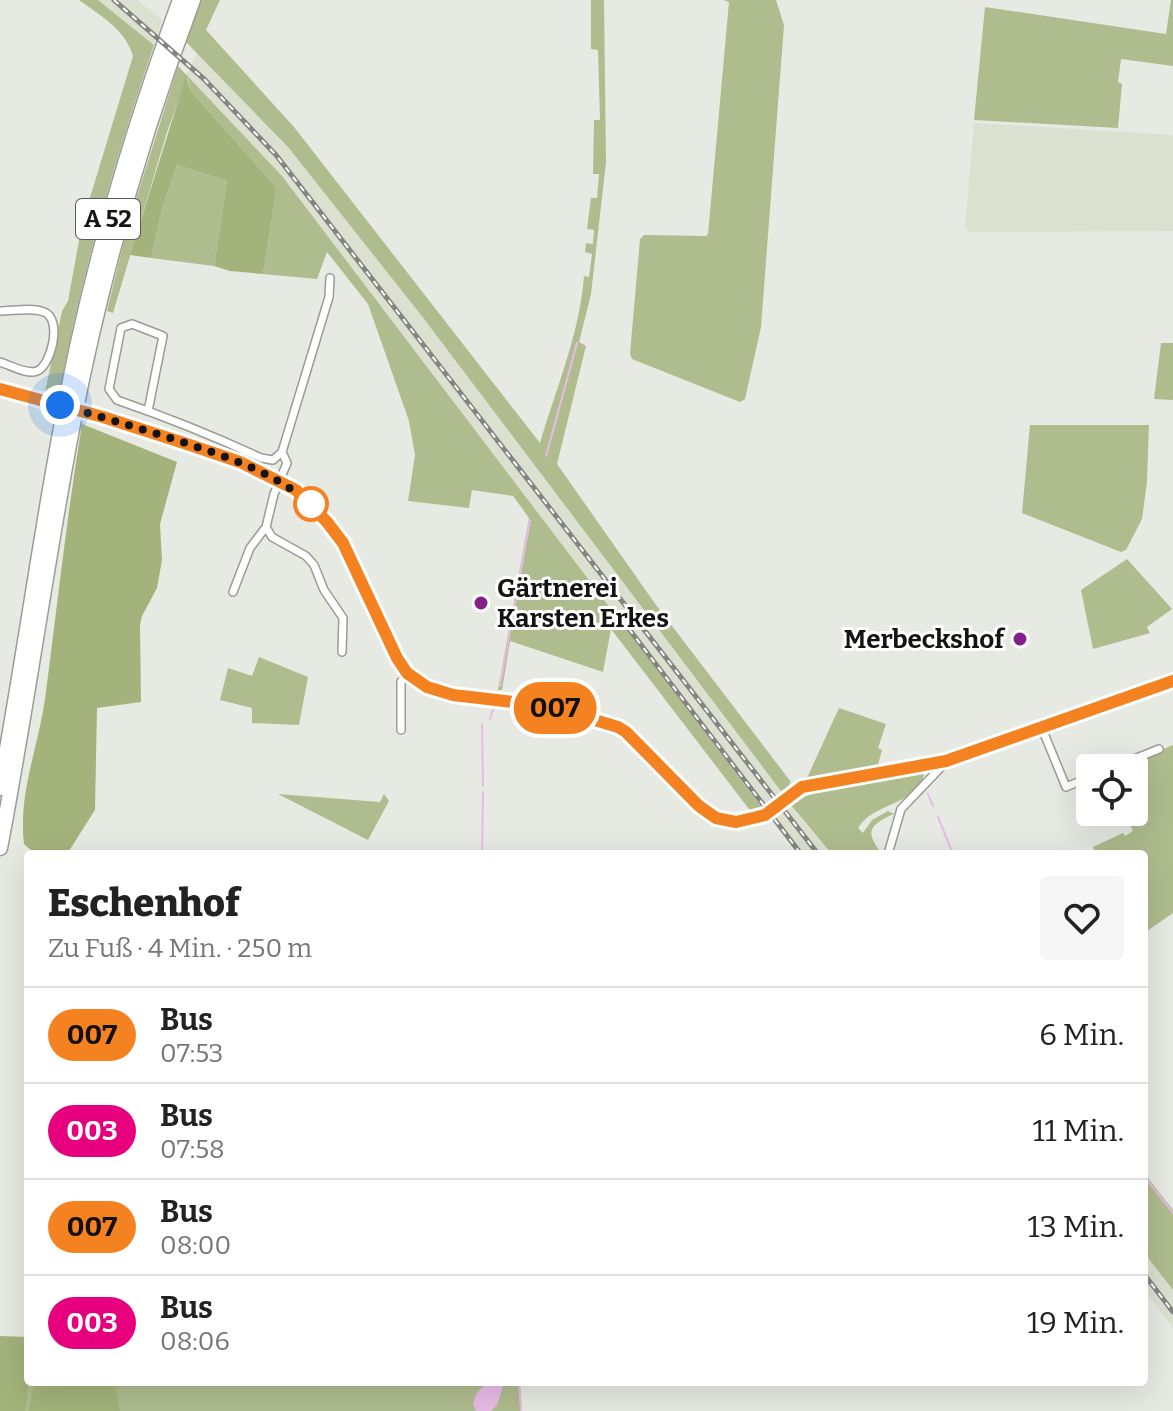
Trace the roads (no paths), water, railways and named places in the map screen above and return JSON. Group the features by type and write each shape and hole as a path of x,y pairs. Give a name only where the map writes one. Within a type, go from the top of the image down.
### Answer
{"highway":[{"path":"146,92 169,0"},
{"name":"A 52","path":"0,788 77,347 119,179 146,92 180,0"},
{"name":"A 52","path":"0,848 68,454 89,351 130,183 193,0"}],"street":[{"path":"148,411 163,336 132,324 121,328 109,389 117,400 184,424 261,458 273,460 282,452 329,297 330,278"},
{"path":"0,313 43,311 52,317 55,325 49,355 43,367 30,372 0,362"},
{"path":"0,389 103,417 240,462 279,480 303,497 343,543 372,609 407,673 427,687 443,693 548,706 622,729 699,806 716,818 736,822 765,815 802,787 946,761 1173,681"},
{"path":"233,592 250,548 266,527 287,463 282,452"},
{"path":"266,527 272,537 306,556 314,565 324,590 343,618 342,652"},
{"path":"401,730 401,682 407,673"},
{"path":"1041,726 1066,787 1076,783"},
{"path":"1147,754 1159,749"},
{"path":"889,850 901,809 946,761"}],"waterway":[{"path":"546,456 577,343"},
{"path":"500,686 530,520"},
{"path":"490,719 493,709"},
{"path":"482,724 483,786"},
{"path":"482,850 483,792"},
{"path":"928,794 933,806"},
{"path":"938,817 951,850"},
{"path":"1148,1181 1173,1213"},
{"path":"519,1386 521,1411"}],"railway":[{"path":"114,0 204,79 276,155 815,850"},
{"path":"629,629 798,850"},
{"path":"1148,1279 1173,1312"}],"place":[{"name":"Gärtnerei Karsten Erkes","path":"481,603"},
{"name":"Merbeckshof","path":"1020,639"}]}
